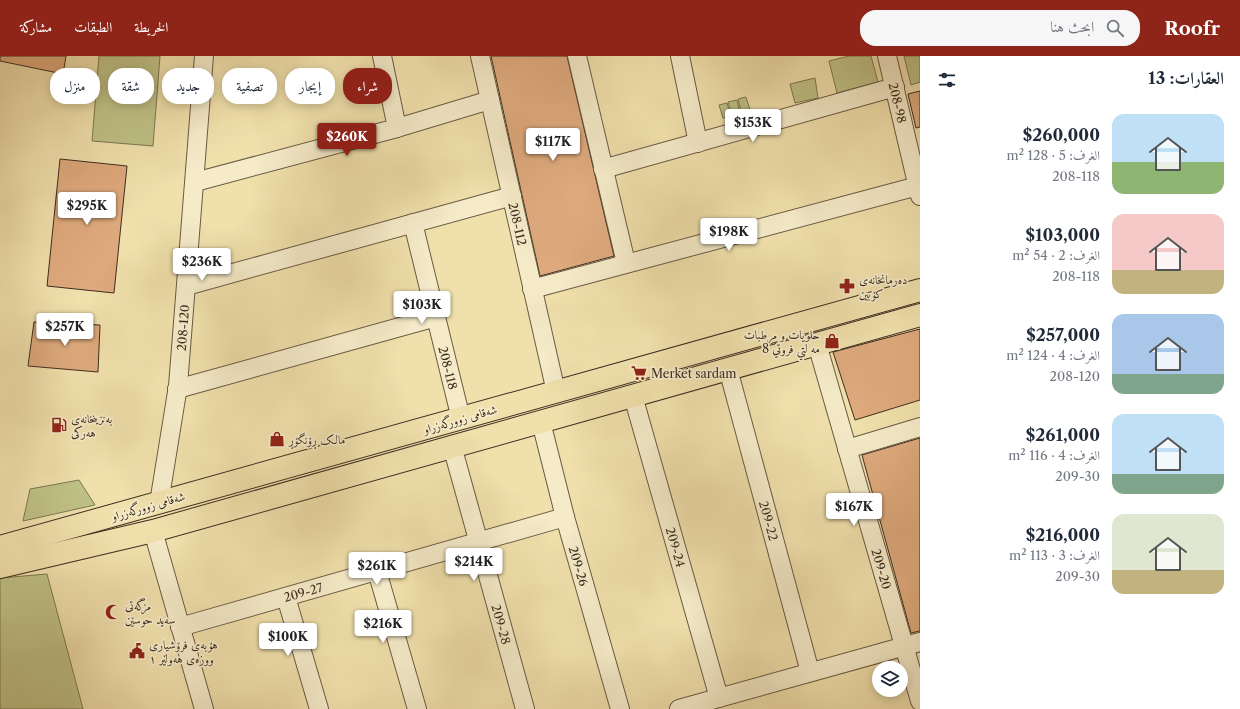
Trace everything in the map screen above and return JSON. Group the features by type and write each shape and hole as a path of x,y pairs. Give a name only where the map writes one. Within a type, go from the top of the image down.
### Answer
{"main road":[{"name":"شەقامی زوورگەزراو","path":"0,547 159,504 920,290"},
{"name":"شەقامی زوورگەزراو","path":"0,567 153,531 920,315"},
{"path":"756,335 762,359"}],"street":[{"name":"208-120","path":"159,504 177,389 195,182 204,56"},
{"path":"382,56 397,128"},
{"name":"208-112","path":"480,56 556,392"},
{"path":"577,56 626,263"},
{"path":"680,56 698,143"},
{"name":"208-98","path":"887,56 919,191"},
{"path":"603,169 895,87"},
{"path":"195,182 397,128 490,100"},
{"path":"532,289 626,263 919,191"},
{"path":"186,286 512,196"},
{"name":"208-118","path":"413,223 461,419"},
{"path":"177,389 436,317"},
{"name":"209-20","path":"816,344 847,448 912,644 920,701"},
{"name":"209-22","path":"728,369 810,672"},
{"name":"209-24","path":"633,396 719,698"},
{"name":"209-26","path":"541,422 565,517 620,709"},
{"path":"847,448 920,427"},
{"name":"209-28","path":"452,446 525,709"},
{"name":"209-27","path":"180,627 565,517"},
{"path":"153,531 204,709"},
{"path":"377,571 417,709"},
{"path":"286,597 319,709"},
{"path":"679,709 912,644"}],"green space":[{"path":"99,56 160,56 153,146 92,141 95,104 100,104 100,68 98,68"},
{"path":"849,56 871,56 878,82 837,93 829,61"},
{"path":"904,56 920,56 920,82 911,85"},
{"path":"815,78 818,98 795,103 790,84"},
{"path":"746,97 750,110 741,112 738,99"},
{"path":"737,100 740,113 732,115 728,102"},
{"path":"727,103 731,116 723,118 719,105"},
{"path":"79,480 95,505 23,521 30,489"},
{"path":"47,574 83,709 0,709 0,578"}],"building":[{"path":"0,56 66,56 64,68 50,68 50,71 0,61"},
{"path":"491,56 567,56 614,256 540,276"},
{"path":"920,91 920,127 916,128 908,94"},
{"path":"60,159 127,166 114,293 47,286"},
{"path":"34,322 100,325 98,372 28,366"},
{"path":"920,329 920,400 855,420 833,352"},
{"path":"920,438 920,631 911,633 862,455"}],"place":[{"name":"دەرمانخانەی کۆبین","path":"847,286"},
{"name":"حلويات و مرطبات مه لتي فروتي 8","path":"832,341"},
{"name":"Merket sardam","path":"639,373"},
{"name":"بەنزینخانەی هەرکی","path":"59,425"},
{"name":"مالک ڕۆنگۆڕ","path":"277,439"},
{"name":"مزگەتی سەید حوسێن","path":"113,612"},
{"name":"هۆبەی فرۆشیاری ووزەی هەولێر ١","path":"137,651"}]}
